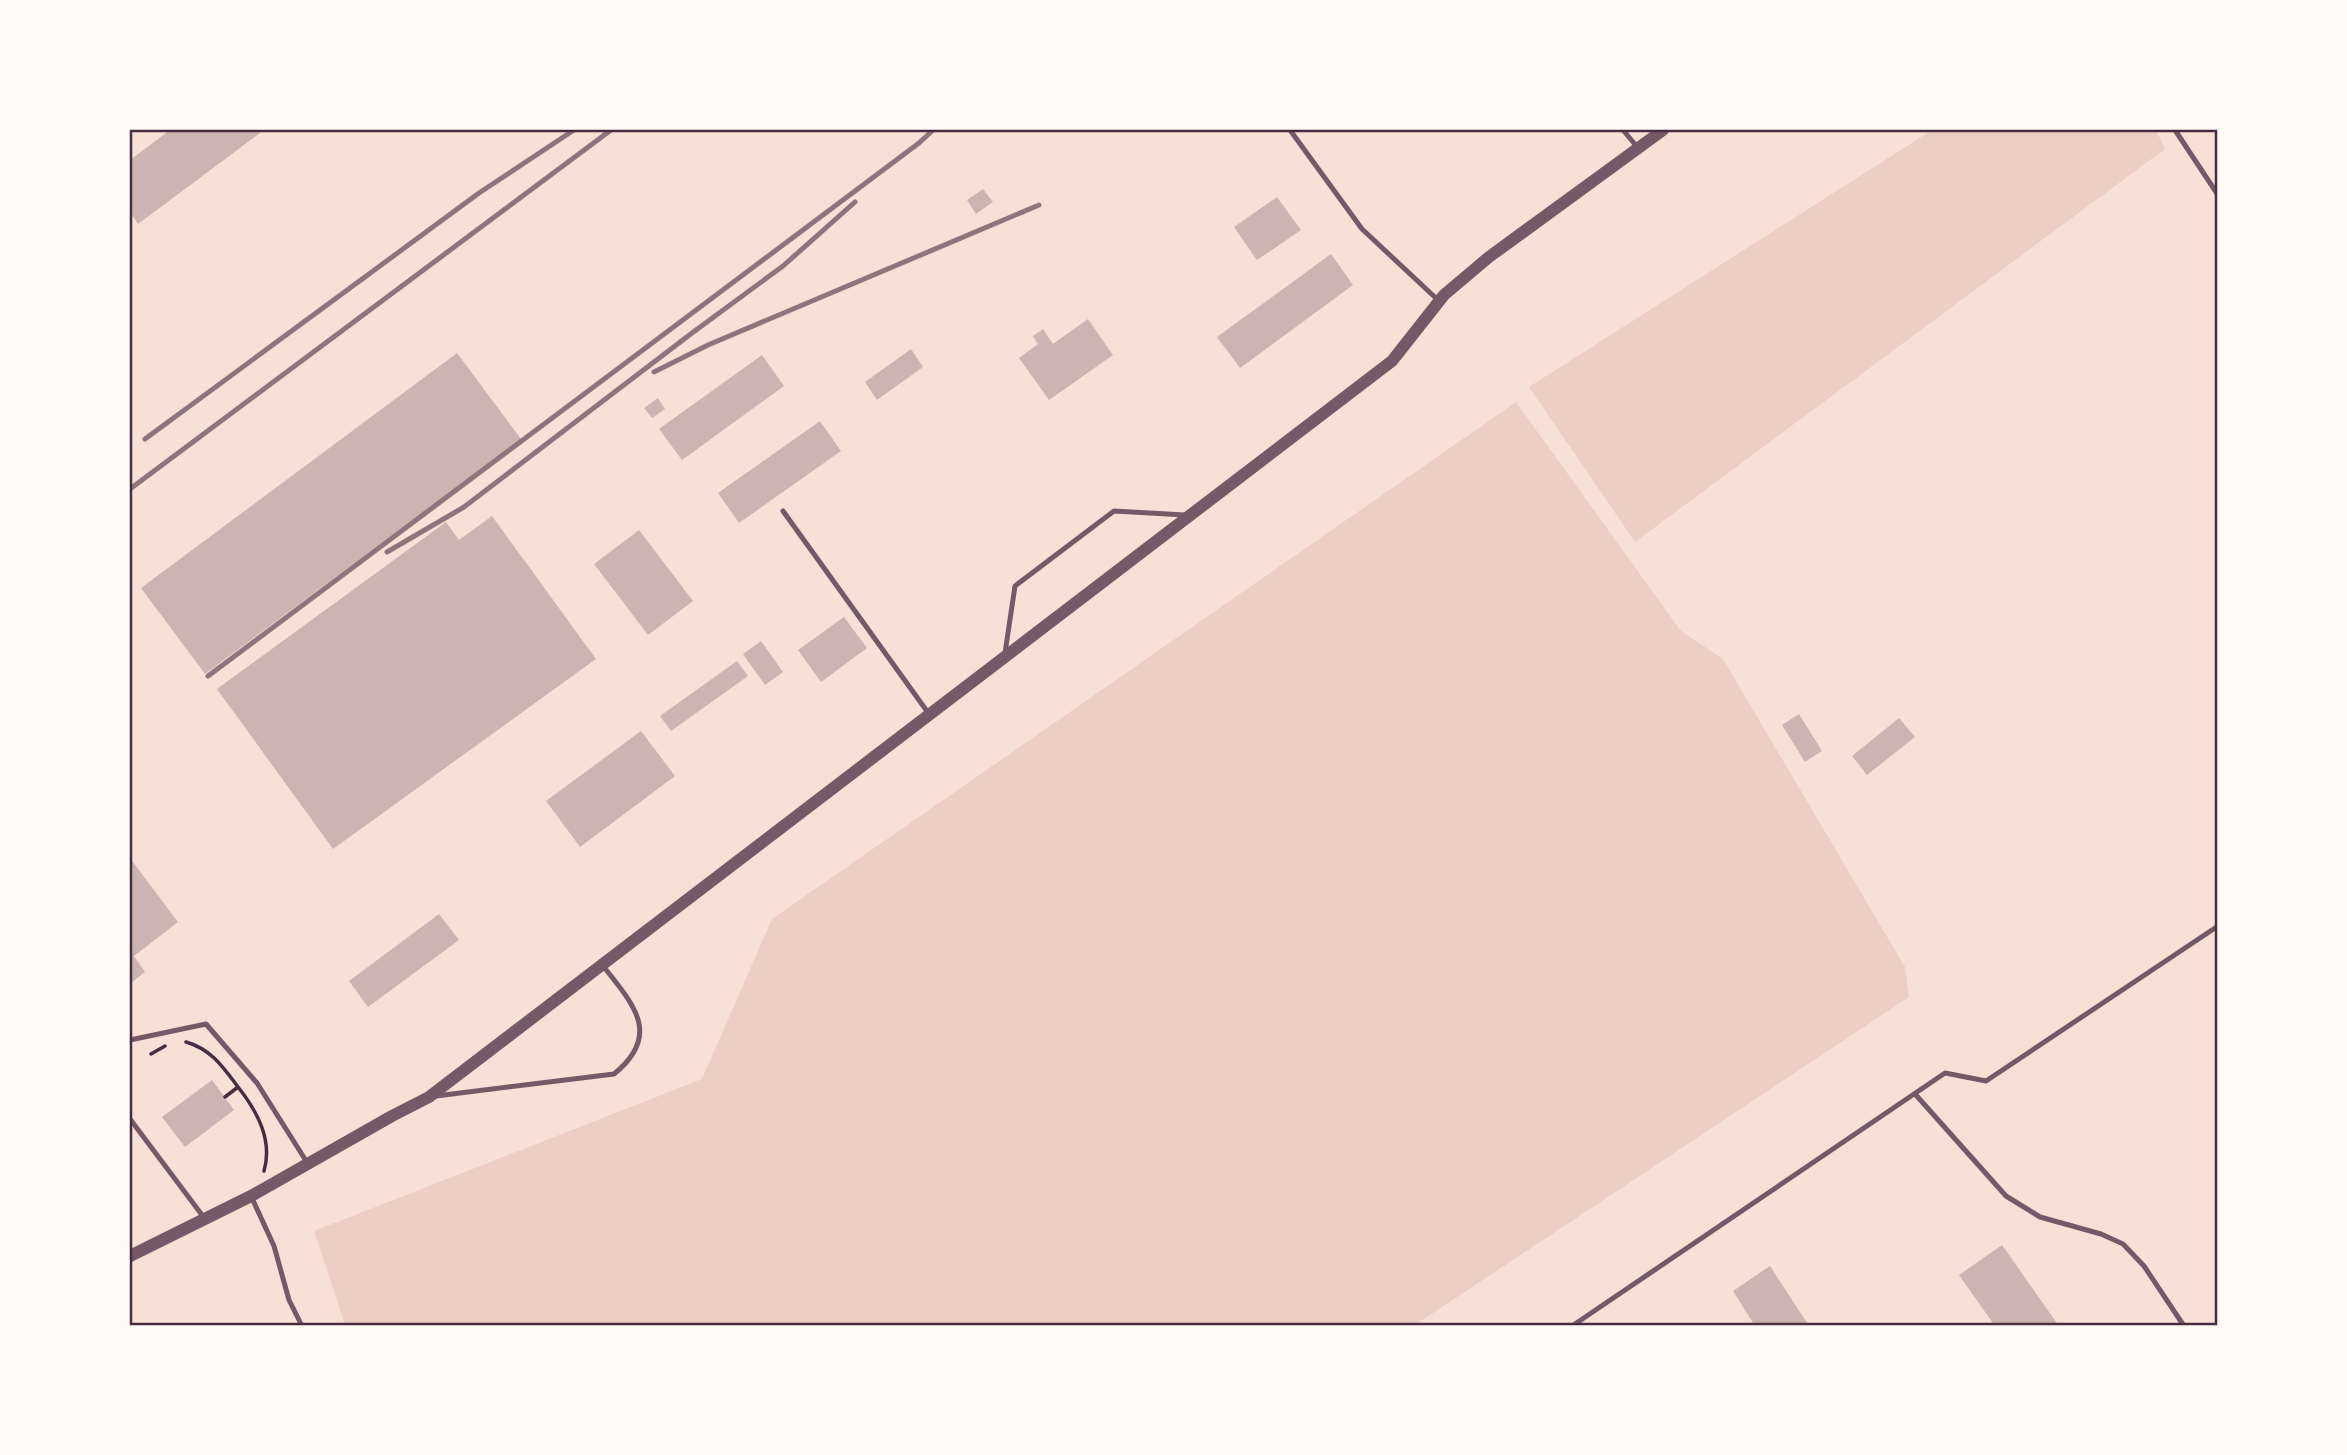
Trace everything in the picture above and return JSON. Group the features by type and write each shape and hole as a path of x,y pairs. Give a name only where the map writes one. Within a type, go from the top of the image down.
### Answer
{"street":[{"path":"130,1256 254,1194 429,1097 1392,361 1439,301 1489,257 1663,130"}],"lane":[{"path":"1290,130 1362,229 1439,301"},
{"path":"1623,130 1638,148"},
{"path":"2175,130 2217,194"},
{"path":"783,511 929,714"},
{"path":"1005,656 1015,586 1114,511 1190,515"},
{"path":"1572,1325 1945,1073 1986,1080 2217,926"},
{"path":"429,1097 614,1074 630,1061 641,1038 633,1004 603,965"},
{"path":"130,1040 206,1024 257,1083 308,1164"},
{"path":"1915,1094 2006,1196 2040,1217 2101,1234 2123,1244 2144,1266 2184,1325"},
{"path":"130,1119 205,1219"},
{"path":"254,1194 274,1246 289,1300 302,1325"}],"path":[{"path":"177,1043 185,1041 209,1052 238,1087 260,1120 267,1159 254,1194"},
{"path":"151,1054 169,1044"},
{"path":"225,1097 238,1087"}],"shaded area":[{"path":"1932,130 2156,130 2165,149 1635,542 1529,387"},
{"path":"1516,402 1681,631 1723,659 1905,967 1909,997 1415,1325 345,1325 314,1231 702,1079 772,919"}],"building":[{"path":"170,130 264,130 138,224 130,212 130,160"},
{"path":"983,189 993,202 976,214 967,200"},
{"path":"1277,197 1301,230 1257,260 1234,227"},
{"path":"1331,254 1353,285 1240,368 1217,337"},
{"path":"1088,319 1113,355 1049,400 1019,358 1038,344 1033,336 1043,329 1053,344"},
{"path":"911,349 923,367 877,400 865,382"},
{"path":"457,353 521,439 205,674 141,588"},
{"path":"762,355 784,386 682,460 659,429"},
{"path":"658,398 665,409 652,418 644,408"},
{"path":"820,421 841,451 739,523 718,493"},
{"path":"492,516 596,659 333,849 217,689 446,522 459,540"},
{"path":"639,530 693,601 648,635 594,564"},
{"path":"844,617 867,648 821,682 798,650"},
{"path":"761,641 783,672 765,685 743,654"},
{"path":"737,661 748,676 671,731 660,716"},
{"path":"1799,714 1822,751 1805,762 1782,725"},
{"path":"1899,718 1915,737 1867,775 1852,756"},
{"path":"641,731 675,776 580,847 546,801"},
{"path":"130,858 178,922 134,956 145,972 130,984"},
{"path":"439,914 459,940 368,1007 349,981"},
{"path":"212,1080 234,1110 185,1147 162,1117"},
{"path":"2002,1245 2059,1326 1995,1326 1959,1275"},
{"path":"1770,1266 1809,1326 1755,1326 1733,1291"}],"railway":[{"path":"145,439 479,193 574,130"},
{"path":"130,489 611,130"},
{"path":"208,676 933,130"},
{"path":"387,552 464,507 783,266 855,202"},
{"path":"654,372 708,345 1039,205"}]}
